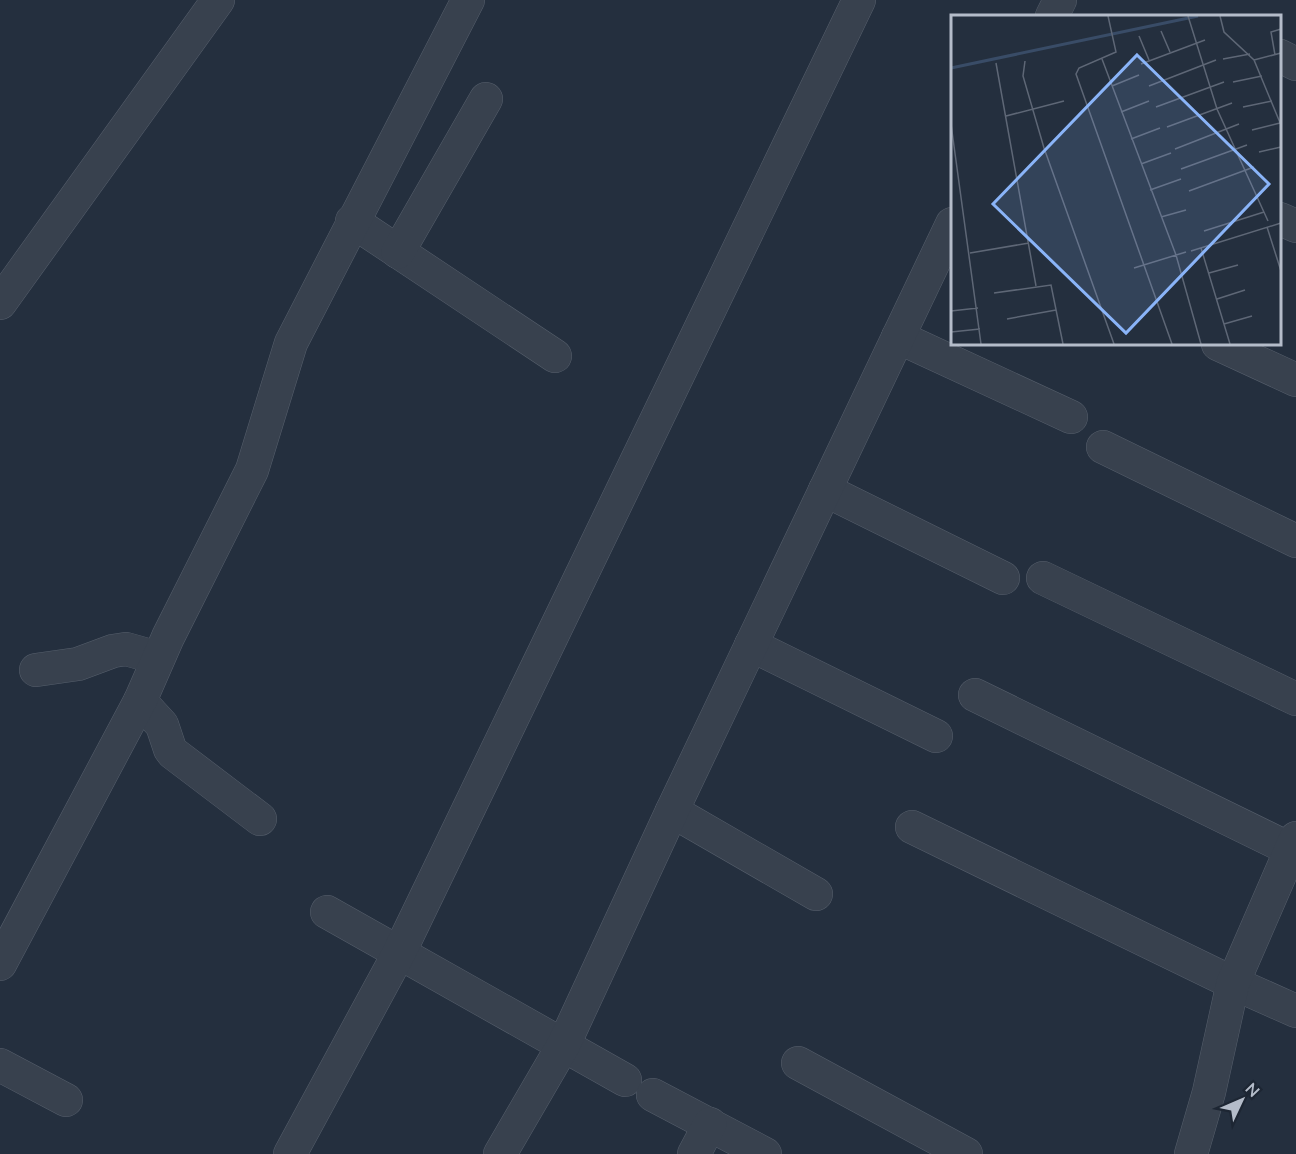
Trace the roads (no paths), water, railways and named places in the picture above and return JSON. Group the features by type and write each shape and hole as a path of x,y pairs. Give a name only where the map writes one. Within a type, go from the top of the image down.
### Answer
{"street":[{"path":"0,303 218,0"},
{"path":"0,964 140,701 158,658 252,470 291,344 352,221 468,0"},
{"path":"290,1154 399,953 859,0"},
{"path":"1052,15 1060,0"},
{"path":"1281,56 1296,64"},
{"path":"398,252 486,99"},
{"path":"1281,219 1296,226"},
{"path":"352,221 555,356"},
{"path":"500,1154 564,1044 672,811 951,226"},
{"path":"898,337 1071,417"},
{"path":"1220,345 1296,380"},
{"path":"1103,447 1296,541"},
{"path":"825,490 1003,578"},
{"path":"1043,578 1296,699"},
{"path":"751,645 936,736"},
{"path":"36,670 78,664 113,651 126,649 158,658"},
{"path":"975,695 1294,847 1233,983 1209,1092 1191,1154"},
{"path":"140,701 162,724 173,753 260,819"},
{"path":"672,811 816,894"},
{"path":"912,827 1233,983 1296,1011"},
{"path":"327,912 625,1080"},
{"path":"798,1063 966,1154"},
{"path":"0,1065 66,1100"},
{"path":"653,1095 765,1154"},
{"path":"694,1154 710,1124"}]}
